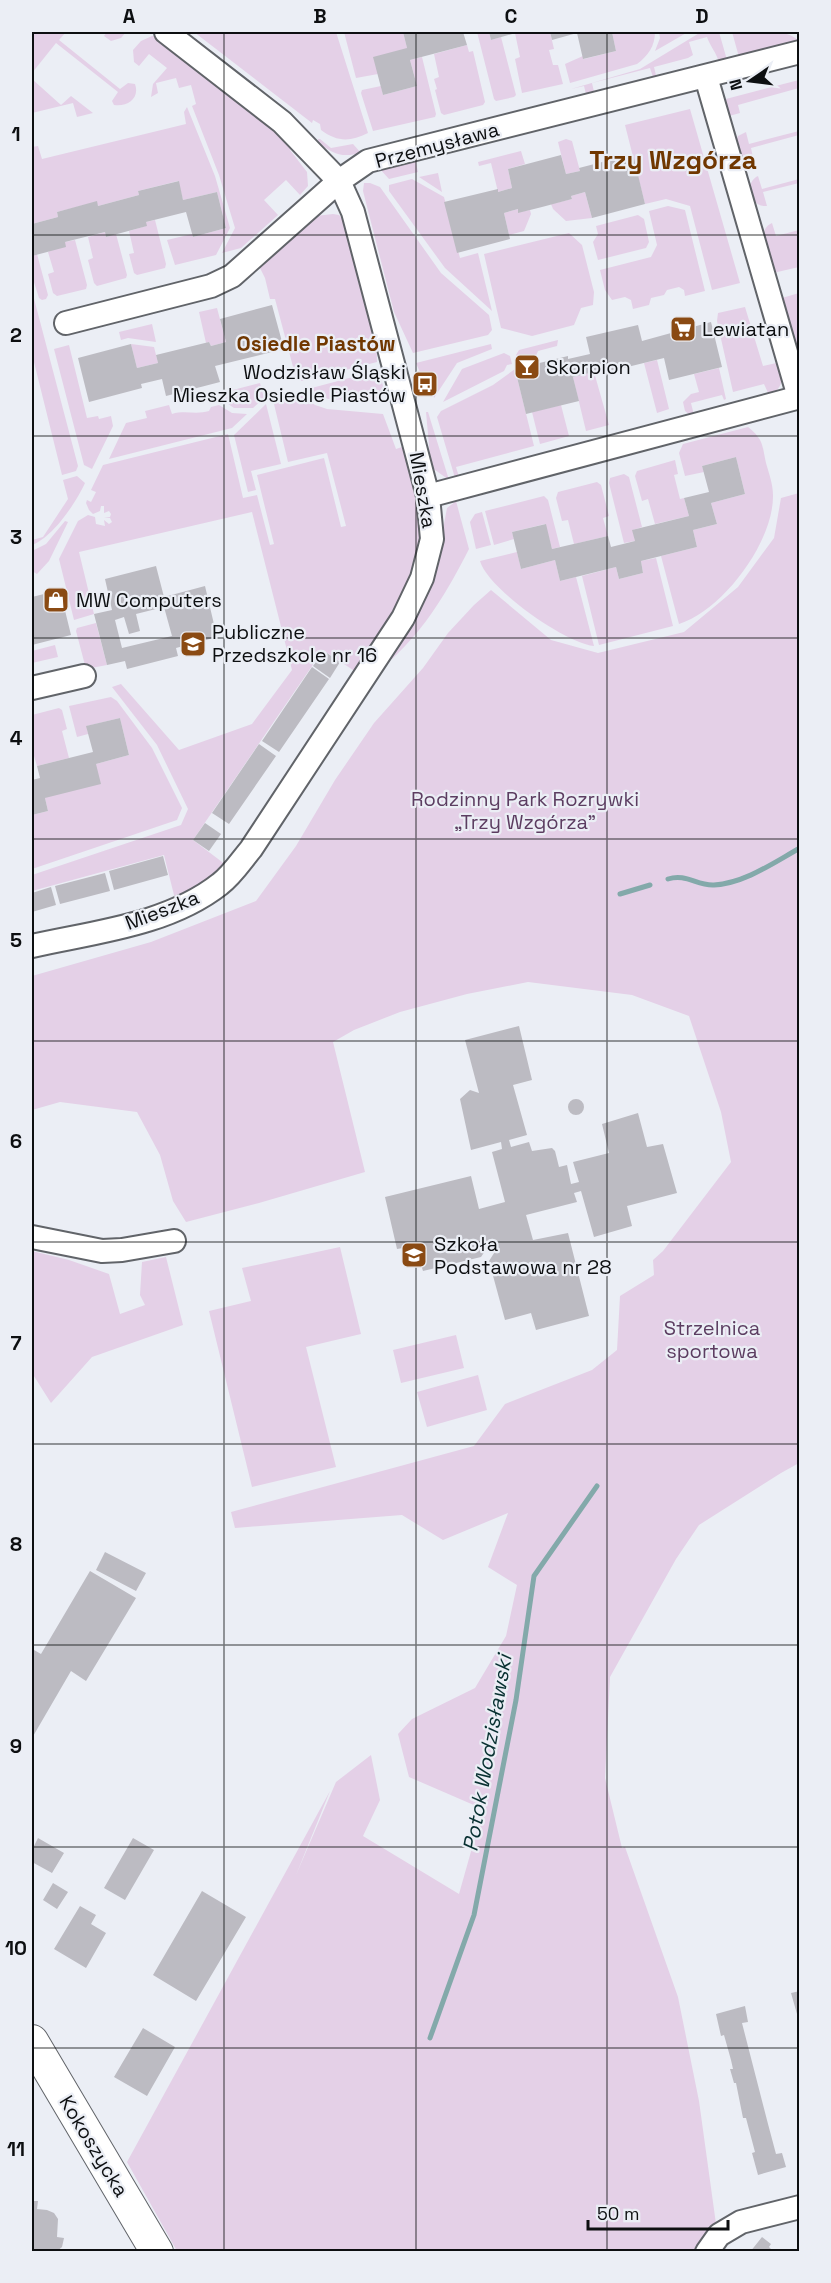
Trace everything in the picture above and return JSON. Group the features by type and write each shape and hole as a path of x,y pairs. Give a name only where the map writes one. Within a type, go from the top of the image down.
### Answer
{"street":[{"name":"Mieszka","path":"32,946 148,919 190,903 221,883 251,849 403,618 422,578 432,539 428,496 353,212 339,181 282,122 166,32"},
{"name":"Przemysława","path":"66,323 211,286 232,276 339,181 368,161 800,52"},
{"path":"428,496 799,397 706,77"},
{"path":"32,688 84,676"},
{"path":"32,1237 102,1251 174,1241"},
{"name":"Kokoszycka","path":"32,2041 157,2252"},
{"path":"707,2252 719,2235 741,2222 800,2207"}],"green space":[{"path":"32,32 66,32 59,40 120,89 128,83 135,84 134,97 124,105 114,105 112,101 118,92 56,43 32,73"},
{"path":"107,32 126,32 121,38 111,41 104,36"},
{"path":"194,32 336,32 368,133 349,139 338,139 327,134 321,130 320,124 313,120 312,123"},
{"path":"344,32 403,32 407,48 378,74 356,78"},
{"path":"477,32 489,32 491,40 501,37 516,95 514,97 496,101 494,99"},
{"path":"550,32 554,49 549,50 553,65 558,65 563,84 522,93 515,59 520,57 515,33"},
{"path":"612,32 655,32 654,42 644,58 637,64 570,83 565,64 583,56 584,59 616,51"},
{"path":"659,32 688,32 655,51 660,38"},
{"path":"701,32 719,32 727,60 719,62 707,37 689,42 693,55 688,58 654,67 657,79 654,80 650,68 592,83 595,96 587,98 584,86 571,89 640,69"},
{"path":"732,32 778,32 794,37 799,42 739,57"},
{"path":"156,36 294,146 290,150 307,172 308,186 300,195 286,180 264,200 278,215 241,248 222,253 235,228 219,175 192,106 196,104 191,85 179,88 176,78 156,83 158,93 151,97 153,84 167,68 149,54 139,66 134,62 133,50 141,41"},
{"path":"467,45 469,52 473,51 485,102 483,105 444,115 441,113 435,90 437,89 434,79 439,77 434,54"},
{"path":"422,57 435,117 373,131 362,90 381,86 383,95 417,86 410,60"},
{"path":"32,79 61,105 71,96 93,113 77,117 73,103 32,113"},
{"path":"799,80 799,88 738,105 740,113 729,116 722,100"},
{"path":"187,107 215,176 230,228 216,255 175,265 167,240 192,234 193,237 226,228 217,192 183,200 178,181 138,191 139,195 98,206 96,202 57,212 58,217 32,224 32,147 38,146 42,159 186,124 184,112"},
{"path":"690,109 740,283 712,290 690,206 666,199 645,204 625,125"},
{"path":"799,131 799,135 751,148 754,162 743,160 735,143 738,136 746,132 749,144"},
{"path":"318,139 331,148 353,144 361,153 338,154 323,146"},
{"path":"566,139 572,141 580,171 566,174 558,142"},
{"path":"521,151 525,164 508,169 512,188 498,192 491,163 479,166 478,162"},
{"path":"415,159 418,172 389,179 379,168"},
{"path":"438,173 442,192 419,177"},
{"path":"758,176 762,189 799,179 799,183 763,192 767,206 761,206 750,194 753,179"},
{"path":"412,179 444,197 460,258 478,253 492,311 445,268 389,191 389,185"},
{"path":"364,183 380,187 441,273 489,315 492,330 488,335 413,353 394,312 363,191"},
{"path":"585,192 592,218 566,221 553,209 551,204 572,199 571,196"},
{"path":"668,206 685,210 705,291 685,296 684,290 679,287 667,290 664,295 651,298 649,305 633,309 631,300 625,297 612,300 605,290 600,270 651,257 657,245 649,211"},
{"path":"518,209 519,212 530,210 531,214 524,231 509,235 504,213"},
{"path":"339,215 344,220 376,335 377,362 302,381 296,378 275,299 270,299 265,278 259,266 316,216"},
{"path":"638,215 644,219 649,242 646,248 598,260 593,242 598,234 596,226"},
{"path":"155,220 165,268 137,275 134,273 129,254 134,253 129,231 146,226 146,222"},
{"path":"772,223 776,236 799,230 799,267 773,273 763,239 764,232"},
{"path":"105,232 106,237 116,234 127,275 126,278 97,286 94,283 88,260 93,258 88,237"},
{"path":"569,233 582,245 594,292 593,305 581,308 574,325 532,336 501,328 484,254"},
{"path":"75,240 87,285 86,289 57,296 53,293 48,274 54,272 48,252 65,242"},
{"path":"37,254 48,295 42,300 39,298 32,276 32,256"},
{"path":"32,291 78,466 76,471 62,475 32,354"},
{"path":"799,293 799,358 782,298"},
{"path":"745,307 763,366 781,362 780,385 769,395 764,384 733,392 717,321 718,313"},
{"path":"217,308 226,342 211,346 209,342 206,343 199,312"},
{"path":"152,324 156,342 128,338 121,340 119,332"},
{"path":"558,340 557,346 538,351 535,358 518,362 516,355 519,350"},
{"path":"131,344 154,347 158,363 137,368"},
{"path":"491,344 492,349 457,363 434,398 430,381 424,382 416,363"},
{"path":"69,345 87,418 98,416 99,419 111,416 113,426 92,469 84,465 54,349"},
{"path":"504,353 510,356 512,364 507,365 504,371 443,402 462,369"},
{"path":"657,360 669,409 657,413 644,363"},
{"path":"719,368 726,399 724,400 722,395 691,403 694,415 690,415 685,411 683,402 691,394 699,392 694,374"},
{"path":"515,369 534,446 456,467 459,477 455,478 437,417 441,411 493,385"},
{"path":"379,370 385,394 376,401 328,399 308,389"},
{"path":"594,372 609,425 586,431 573,377"},
{"path":"260,383 264,398 253,408 234,408 221,399 225,392"},
{"path":"300,394 315,405 327,409 383,414 396,449 402,447 418,506 420,541 412,575 395,609 356,672 323,650 193,840 226,865 214,876 175,899 164,855 32,891 32,875 181,825 188,809 157,745 112,687 121,684 179,750 252,724 292,670 252,512 79,552 94,614 74,620 59,559 78,521 88,515 95,517 96,524 105,526 104,520 109,524 112,522 110,518 104,518 110,517 111,514 109,511 104,513 104,506 93,514 86,503 87,500 91,502 96,492 91,490 103,465 228,434 243,498 257,495 270,545 274,544 257,475 324,458 341,527 346,526 327,453 288,462 273,400"},
{"path":"266,404 281,464 251,471 256,490 248,492 234,435"},
{"path":"169,405 172,414 204,412 219,405 232,413 247,414 232,428 109,459 126,423 147,418 145,411"},
{"path":"561,405 569,436 540,444 532,412"},
{"path":"426,412 428,412 449,480 431,467"},
{"path":"748,427 762,443 772,487 771,514 765,533 755,553 728,590 695,617 679,624 661,556 697,547 693,530 717,524 711,503 745,494 736,457 702,466 704,472 685,476 679,453 683,444"},
{"path":"675,460 678,474 674,475 680,499 684,498 689,516 655,524 648,499 642,501 635,476 637,471"},
{"path":"624,474 629,477 642,527 633,530 635,541 624,543 609,483 610,478"},
{"path":"77,476 85,483 76,500 55,528 40,541 32,545 32,540 43,537 68,499 63,480"},
{"path":"597,482 601,485 609,516 603,518 608,536 574,544 568,520 562,521 556,498 558,492"},
{"path":"799,493 799,1463 699,1525 676,1559 610,1677 605,1778 622,1848 625,1847 678,1997 699,2101 716,2224 696,2251 177,2251 127,2162 330,1791 296,1875 336,1782 371,1755 380,1800 363,1836 459,1894 483,1809 409,1777 398,1734 412,1719 475,1688 506,1636 517,1585 488,1567 508,1513 443,1540 402,1515 235,1528 231,1512 474,1446 505,1404 592,1370 617,1350 620,1296 654,1275 653,1260 663,1251 731,1162 721,1112 689,1016 632,995 528,982 467,994 400,1012 354,1030 333,1042 365,1172 186,1222 173,1201 160,1155 137,1112 60,1102 32,1110 32,976 151,942 256,901 296,846 335,780 374,723 423,668 448,633 491,590 551,640 598,653 684,632 738,587 774,538 781,498"},
{"path":"544,496 548,500 560,547 552,549 545,524 512,532 514,539 494,545 485,511"},
{"path":"456,501 469,549 426,621 404,647 392,659 389,659 441,540 447,508"},
{"path":"482,512 491,545 476,549 470,522 475,514"},
{"path":"65,521 68,522 49,561 37,574 32,571 32,551 46,544"},
{"path":"517,552 521,569 555,560 560,581 576,577 594,646 581,643 565,635 529,613 497,586 480,561"},
{"path":"656,558 673,626 599,645 582,576 616,567 619,579 643,573 641,561"},
{"path":"96,623 107,665 86,669 76,631 77,628"},
{"path":"55,645 58,657 32,663 32,651"},
{"path":"111,697 117,701 152,748 182,808 177,820 32,869 32,815 48,811 45,798 96,764 129,755 120,718 87,726 88,734 77,737 69,706"},
{"path":"59,708 62,710 67,729 62,731 69,758 37,766 32,756 32,715"},
{"path":"340,1247 361,1334 306,1347 336,1467 252,1487 209,1311 251,1301 242,1268"},
{"path":"32,1251 69,1260 109,1274 120,1314 145,1305 140,1295 142,1262 166,1257 183,1325 92,1357 51,1403 32,1373"},
{"path":"456,1335 464,1368 401,1383 393,1350"},
{"path":"478,1375 487,1410 427,1427 417,1392"}],"building":[{"path":"403,32 463,32 467,45 410,60 417,86 383,95 373,57 407,48"},
{"path":"489,32 519,32 491,40"},
{"path":"550,32 612,32 616,51 583,59 577,33 552,40"},
{"path":"633,154 645,204 592,218 585,192 571,196 572,199 518,213 518,209 504,213 510,239 457,253 444,202 498,189 498,192 512,188 508,169 561,155 566,174 580,171 579,168"},
{"path":"179,181 183,200 217,192 226,228 193,237 186,212 146,222 147,226 106,237 105,232 65,242 66,247 32,256 32,224 58,217 57,212 97,201 98,206 139,195 138,191"},
{"path":"272,305 284,349 215,366 220,382 166,396 162,379 141,384 142,388 89,402 78,358 131,344 137,368 158,363 156,355 209,342 211,346 226,342 220,319"},
{"path":"711,322 722,367 669,380 664,358 595,375 594,372 573,377 579,401 526,414 515,369 568,356 568,359 590,354 586,337 638,325 642,341"},
{"path":"736,457 745,494 711,503 717,524 693,530 697,547 641,561 643,573 619,579 616,567 560,581 555,560 521,569 512,532 546,524 552,549 608,536 611,547 635,541 632,530 689,516 684,498 709,492 702,466"},
{"path":"156,566 164,597 205,586 217,637 176,648 178,656 127,669 125,661 107,665 94,614 112,610 105,579","holes":["164,607 172,636 122,648 115,620 124,617 129,634 140,631 136,614"]},
{"path":"60,590 71,635 32,645 32,597"},
{"path":"324,651 340,662 330,678 313,666"},
{"path":"312,667 329,679 279,752 262,741"},
{"path":"120,718 129,755 96,764 101,784 45,798 48,811 32,815 32,780 40,778 37,766 93,752 86,726"},
{"path":"259,744 276,756 229,824 212,813"},
{"path":"205,823 221,834 209,851 193,840"},
{"path":"163,856 168,875 114,890 109,871"},
{"path":"105,873 110,891 60,904 55,886"},
{"path":"51,887 56,905 32,912 32,893"},
{"name":"Szkoła Podstawowa nr 28","path":"519,1026 532,1080 513,1085 527,1135 509,1140 511,1147 529,1142 532,1151 552,1148 559,1167 567,1165 571,1184 579,1182 573,1162 609,1153 602,1124 638,1113 647,1147 663,1144 677,1193 627,1206 632,1226 594,1237 581,1191 574,1193 577,1202 526,1215 533,1240 568,1233 589,1316 536,1330 531,1313 505,1320 489,1261 496,1250 493,1247 489,1245 481,1257 423,1271 415,1246 397,1249 385,1197 471,1176 479,1209 505,1202 492,1152 502,1149 501,1142 471,1150 460,1099 470,1090 479,1093 465,1040"},
{"path":"576,1099 582,1101 584,1107 582,1113 576,1115 570,1113 568,1107 570,1101"},
{"path":"105,1552 146,1573 136,1591 96,1570"},
{"path":"90,1571 136,1598 86,1681 71,1671 32,1738 32,1654 34,1650 41,1654"},
{"path":"38,1838 64,1853 52,1873 32,1862 32,1850"},
{"path":"133,1838 154,1850 125,1900 104,1888"},
{"path":"53,1883 68,1892 57,1909 43,1900"},
{"path":"202,1891 246,1917 196,2001 153,1975"},
{"path":"80,1906 96,1915 91,1924 106,1933 86,1968 54,1949"},
{"path":"800,1991 800,2020 799,2021 791,1993"},
{"path":"745,2006 748,2022 742,2023 776,2154 782,2153 786,2167 758,2175 752,2153 755,2152 730,2069 733,2069 731,2060 724,2035 721,2036 716,2014"},
{"path":"143,2028 175,2047 147,2096 114,2077"},
{"path":"32,2201 38,2201 37,2209 54,2213 58,2219 57,2237 64,2238 62,2247 56,2252 32,2252"},
{"path":"762,2237 771,2244 769,2247 774,2252 750,2252"}],"waterway":[{"path":"668,879 680,878 708,885 725,883 758,871 800,848"},
{"path":"620,894 650,885"},
{"name":"Potok Wodzisławski","path":"800,899 800,908"},
{"name":"Potok Wodzisławski","path":"430,2038 474,1915 516,1700 534,1576 597,1486"}],"place":[{"name":"Lewiatan","path":"683,329"},
{"name":"Skorpion","path":"527,367"},
{"name":"Wodzisław Śląski Mieszka Osiedle Piastów","path":"425,384"},
{"name":"MW Computers","path":"56,600"},
{"name":"Publiczne Przedszkole nr 16","path":"193,644"},
{"name":"Szkoła Podstawowa nr 28","path":"414,1255"}],"district":[{"name":"Trzy Wzgórza","path":"673,160"},
{"name":"Osiedle Piastów","path":"316,343"}],"park label":[{"name":"Rodzinny Park Rozrywki „Trzy Wzgórza”","path":"525,810"},
{"name":"Strzelnica sportowa","path":"712,1340"}]}
